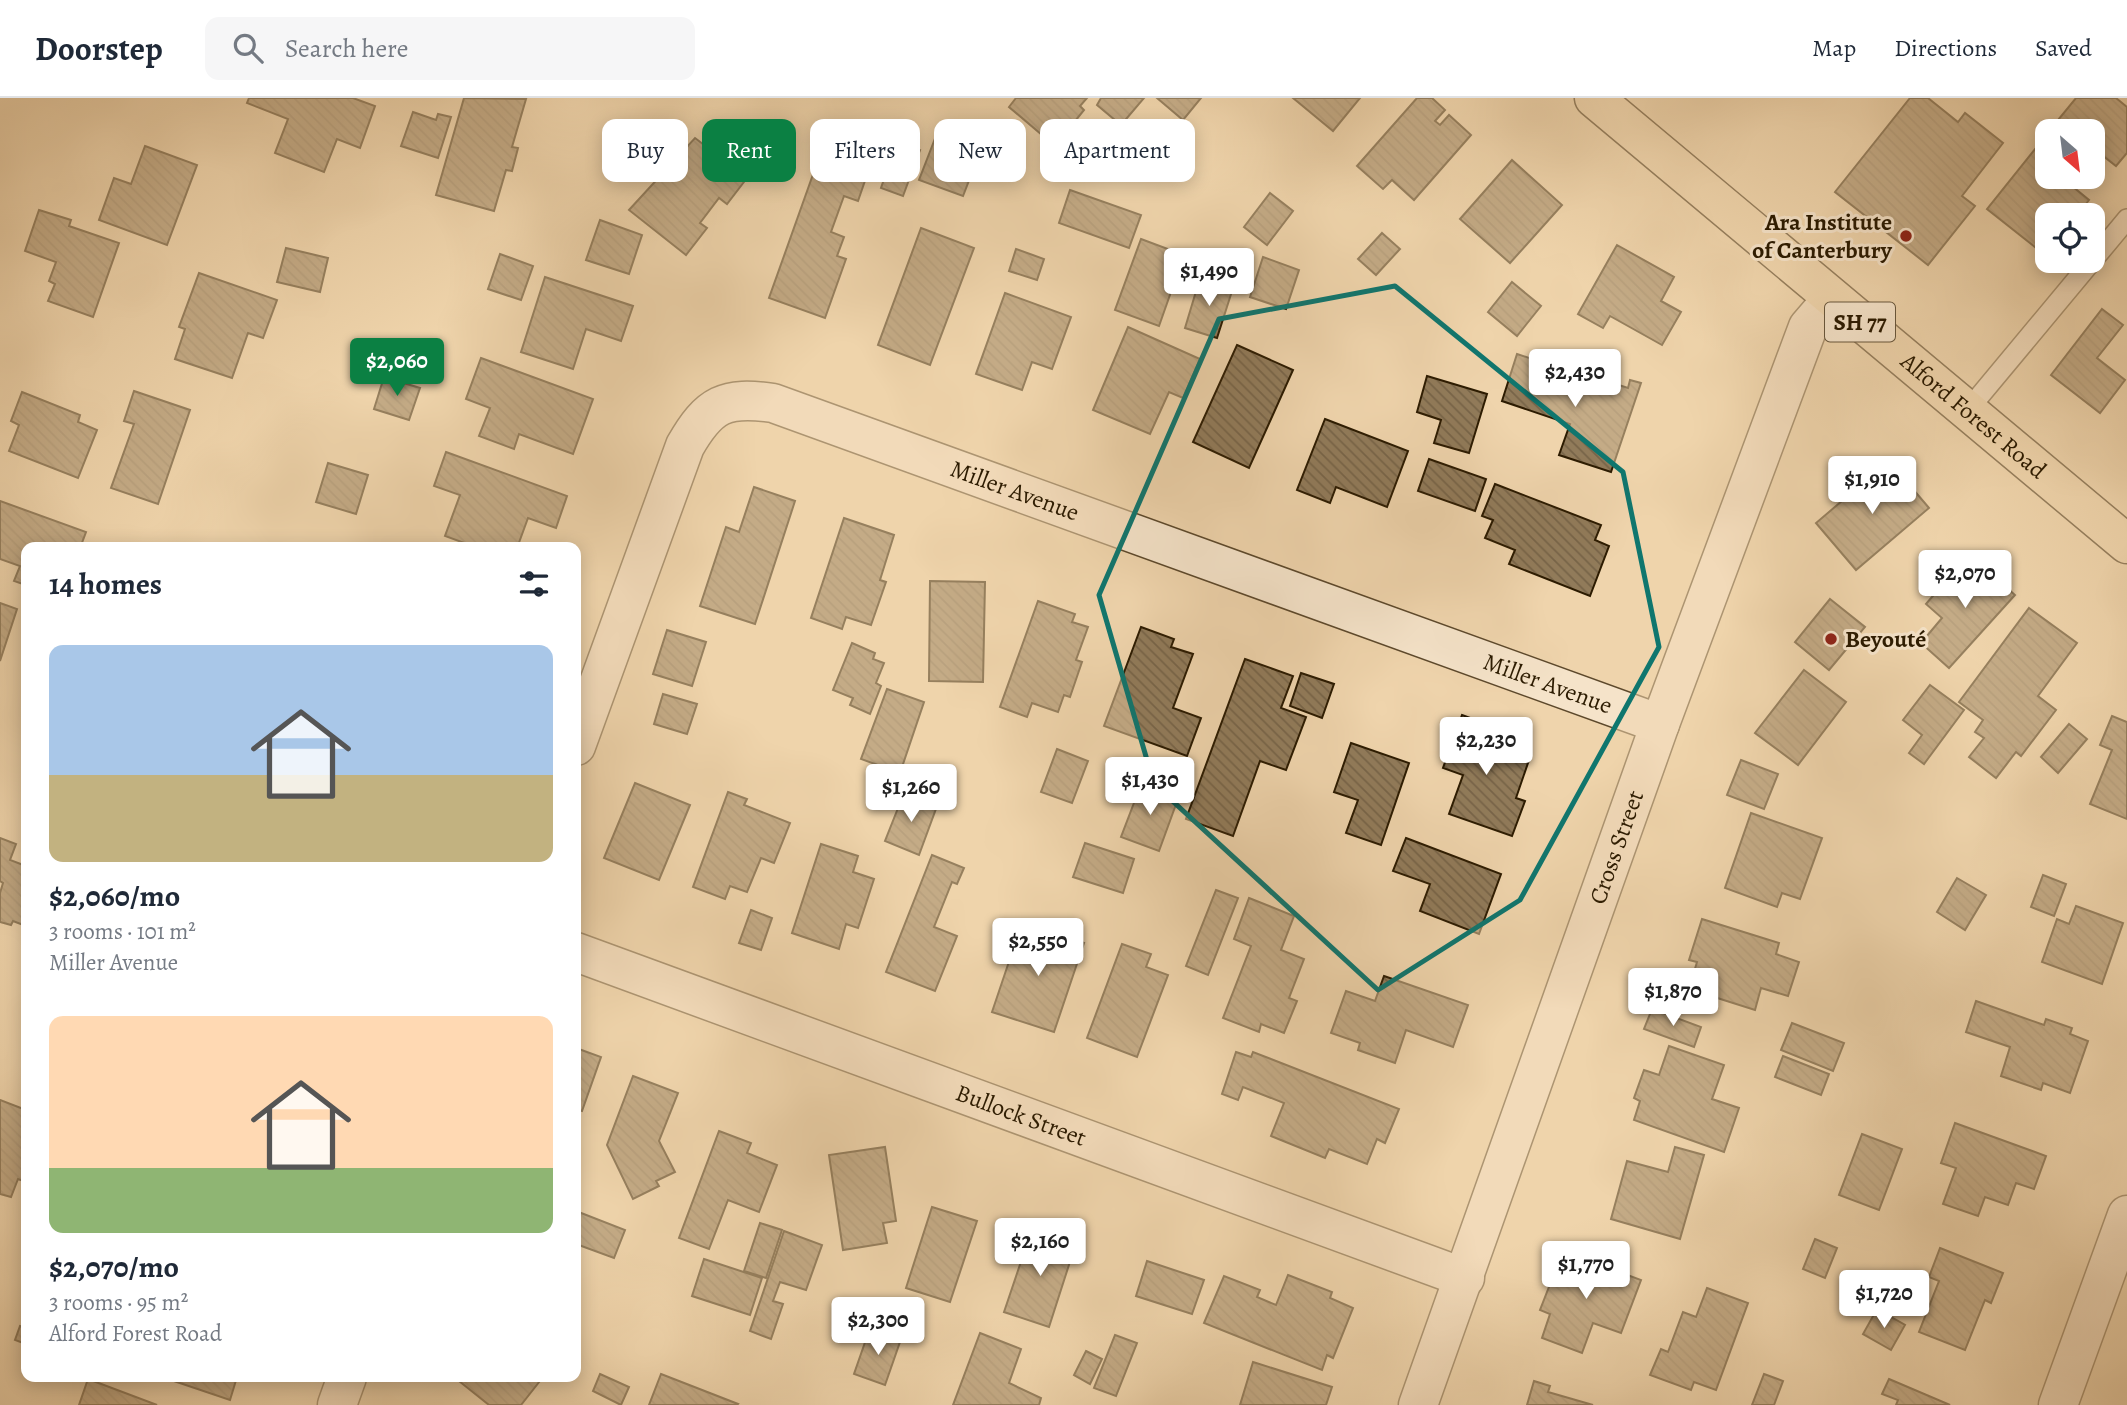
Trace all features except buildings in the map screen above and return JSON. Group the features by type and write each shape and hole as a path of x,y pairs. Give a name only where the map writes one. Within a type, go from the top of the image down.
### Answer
{"main road":[{"name":"Alford Forest Road","path":"1594,98 2127,544"}],"street":[{"name":"Cross Street","path":"1418,1405 1660,724 1805,335 1832,299"},
{"name":"Miller Avenue","path":"581,732 685,446 696,426 715,406 741,398 772,403 1660,724"},
{"name":"Bullock Street","path":"581,954 1465,1278"},
{"path":"2058,1405 2127,1215"},
{"path":"337,1405 345,1382"}],"lane":[{"path":"2105,245 2127,219"},
{"path":"1968,410 2081,273"}],"highlighted area":[{"path":"1395,286 1623,472 1659,647 1520,900 1378,990 1154,784 1099,595 1219,319"}],"place":[{"name":"Ara Institute of Canterbury","path":"1906,236"},
{"name":"Beyouté","path":"1831,639"}]}
